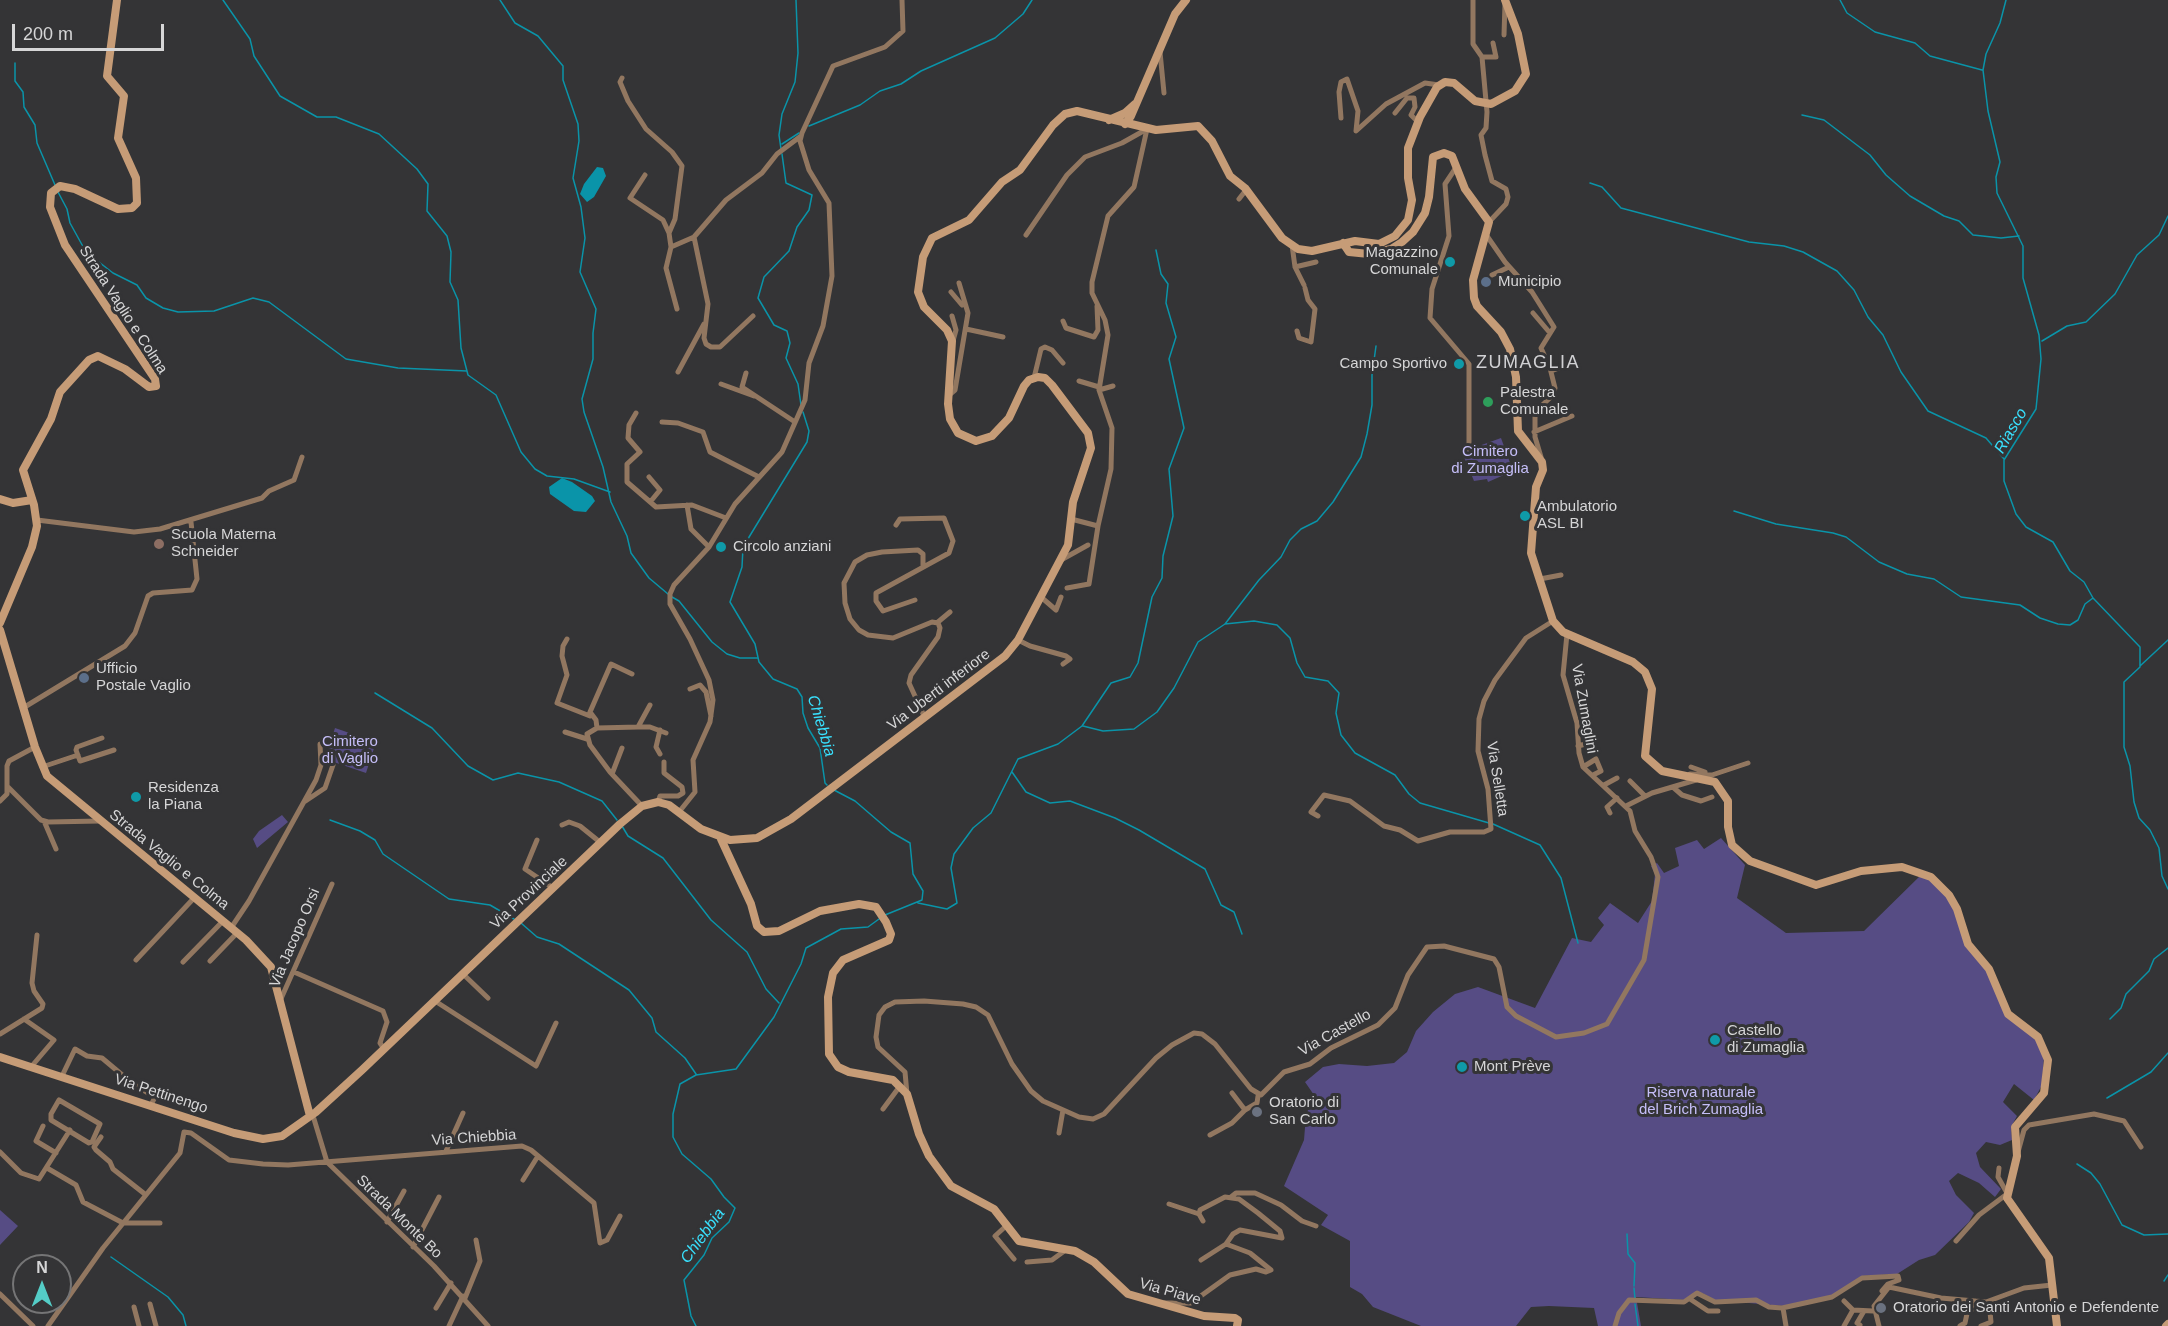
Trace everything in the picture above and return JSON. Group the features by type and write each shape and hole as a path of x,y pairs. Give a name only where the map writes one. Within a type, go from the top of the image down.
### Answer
{"street":[{"name":"Strada Vaglio e Colma","path":"0,622 35,537 37,520 23,475 25,465 51,419 60,392 82,371 93,356 104,357 148,387 156,386 155,379 65,245 50,207 51,193 57,187 75,189 118,209 132,208 137,203 136,178 118,138 124,96 107,76 117,0"},
{"path":"672,248 694,237 712,213 741,186 762,173 777,154 801,136 833,66 885,47 903,31 902,0"},
{"path":"1125,124 1175,14 1186,0"},
{"path":"1473,0 1473,44 1482,57 1485,104 1486,128 1481,135 1492,181 1506,189 1508,196 1506,204 1489,222 1473,280 1474,298 1501,332 1510,349 1516,377 1518,431 1541,458"},
{"path":"1504,34 1503,4 1505,1"},
{"path":"1341,118 1339,92 1341,82 1347,79 1358,111 1356,131 1386,104 1425,83 1439,85 1454,83 1475,101 1485,104 1498,101 1515,91 1526,74 1518,34 1505,1"},
{"path":"1482,57 1496,57 1493,42"},
{"path":"1160,48 1164,93"},
{"path":"622,78 620,82 628,101 646,129 672,152 682,166 675,219 669,233"},
{"path":"952,343 947,330 924,307 918,292 923,257 928,244 940,232 969,220 1002,182 1020,170 1053,125 1065,114 1077,111 1143,128 1198,126 1212,141 1230,176 1246,190 1282,238 1292,245 1312,251 1343,243 1379,244 1395,236 1408,220 1412,200 1407,155 1418,122 1429,98 1439,85"},
{"path":"1395,113 1407,98 1414,98 1415,107 1411,115 1418,122"},
{"path":"1109,120 1125,113 1137,101"},
{"path":"1137,101 1134,118 1143,128"},
{"path":"1125,113 1125,124"},
{"path":"1026,235 1067,175 1085,157 1142,134 1143,128"},
{"path":"1067,588 1089,584 1098,526 1111,469 1113,437 1099,389 1108,335 1092,293 1092,282 1108,216 1134,187 1143,128"},
{"path":"679,812 695,792 693,760 711,716 713,700 709,680 670,600 671,591 709,547 726,518 782,452 808,391 809,363 824,326 832,276 829,203 809,170 801,136"},
{"path":"1343,243 1348,252 1356,254 1382,252 1391,249 1413,232 1425,213 1433,157 1448,154 1452,156 1457,166 1465,189 1489,222"},
{"path":"1457,166 1445,184 1449,236 1432,289 1430,318 1468,364 1469,449"},
{"path":"645,176 630,198 663,220 669,233 672,248 666,268 677,309"},
{"path":"1239,199 1246,190"},
{"path":"1487,236 1541,306 1554,327 1541,348 1551,371 1554,392 1537,410 1534,432 1543,470 1536,487 1531,553 1553,621 1567,634 1623,658 1645,672 1652,689 1645,756 1662,771 1680,776 1708,777"},
{"path":"694,237 708,299 706,344 717,348 748,324 753,316"},
{"path":"1292,245 1295,267 1308,300 1315,309 1311,342 1299,338 1297,331"},
{"path":"1295,267 1316,262"},
{"path":"1492,275 1509,267"},
{"path":"948,396 955,390 968,314 959,283"},
{"path":"951,292 968,314"},
{"path":"1063,321 1066,328 1094,337 1098,330 1098,304"},
{"path":"1533,313 1550,333"},
{"path":"952,316 956,330 952,343 948,396 950,419 958,433 967,439 985,440 1001,429 1024,386 1034,378 1041,349 1045,347 1052,350 1063,363"},
{"path":"678,372 706,317"},
{"path":"966,329 1003,337"},
{"path":"1551,371 1567,365"},
{"path":"746,373 742,387 795,422"},
{"name":"Via Uberti inferiore","path":"658,802 669,805 701,829 721,839 757,838 791,819 925,718 996,664 1018,640 1068,545 1073,502 1088,458 1090,441 1084,426 1052,385 1045,378 1034,378"},
{"path":"1079,381 1099,389 1113,386"},
{"path":"721,384 764,400"},
{"path":"636,413 629,425 628,438 640,452 627,464 627,482 656,507 687,505 726,518"},
{"path":"1534,432 1572,416"},
{"path":"662,422 678,423 703,432 711,452 759,477"},
{"path":"37,520 149,532 191,522 262,498 269,491 294,480 302,457"},
{"path":"649,477 660,489 651,501"},
{"path":"0,499 13,503 32,500"},
{"path":"687,505 691,529 709,547"},
{"path":"896,525 900,519 944,518 948,523 953,541 949,553 876,593 876,601 883,611 915,600"},
{"path":"1071,519 1098,526"},
{"path":"23,708 125,646 135,633 148,596 153,593 192,590 197,579 191,522"},
{"path":"1061,560 1088,545"},
{"path":"923,567 923,554 918,550 867,555 855,562 847,573 844,583 846,609 859,630 882,639 894,638 938,622 950,612"},
{"path":"1540,579 1561,575"},
{"path":"1041,597 1056,610 1061,597"},
{"name":"Via Selletta","path":"1318,816 1311,812 1324,795 1350,801 1384,826 1400,830 1418,842 1450,832 1484,832 1492,825 1478,751 1479,719 1484,701 1495,680 1526,638 1553,621"},
{"path":"925,718 909,683 911,675 938,637 940,628 938,622"},
{"name":"Strada Vaglio e Colma","path":"0,630 42,767 56,785 234,930 262,954 271,967 310,1116"},
{"name":"Via Zumaglini","path":"1567,634 1563,675 1577,723 1578,746 1583,767 1626,806"},
{"path":"567,639 562,656 567,675 557,703 590,716 596,720 597,728"},
{"path":"1018,640 1070,659 1064,663"},
{"path":"590,716 611,664 632,674"},
{"path":"690,689 700,686 706,692 711,716"},
{"path":"638,727 650,705"},
{"path":"587,739 587,734 597,728 638,727 666,733"},
{"path":"660,730 656,747 660,754"},
{"path":"565,732 587,739 612,774 642,806 658,802 660,796 683,793 682,787 664,773 664,762"},
{"path":"102,738 77,747 78,755 83,762 114,750"},
{"path":"1578,746 1589,743"},
{"path":"210,961 234,930 320,770 320,744"},
{"path":"0,801 7,794 9,761 35,747"},
{"path":"612,774 622,748"},
{"path":"42,767 78,755"},
{"path":"1583,767 1596,759 1601,771 1593,775"},
{"path":"1626,806 1645,796 1748,763"},
{"path":"302,803 325,788 333,765"},
{"path":"1691,767 1715,782 1728,801 1728,827 1732,845 1743,857 1757,865 1816,885 1872,869 1902,867 1931,877 1949,895 1957,909 1968,944 1989,969 2008,1014 2038,1037 2046,1050 2049,1070 2047,1084 2039,1102 2028,1109 2015,1127 2016,1156"},
{"path":"1604,785 1617,778"},
{"path":"1630,781 1645,796"},
{"path":"8,787 44,821 56,849"},
{"path":"1674,788 1682,795 1701,801 1712,797"},
{"path":"1610,813 1607,807 1617,798"},
{"name":"Via Provinciale","path":"310,1116 642,806"},
{"name":"Via Castello","path":"1210,1135 1232,1123 1245,1110 1257,1103 1258,1096 1284,1072 1310,1064 1331,1048 1378,1025 1395,1008 1408,975 1426,947 1444,946 1494,959 1499,967 1507,1006 1516,1016 1556,1037 1584,1033 1606,1024 1644,960 1658,881 1652,857 1635,831 1632,816 1626,806"},
{"path":"44,821 101,821"},
{"path":"562,825 569,822 580,826 601,843"},
{"path":"721,839 757,926 764,932 779,931 805,917 840,906 872,905 880,912 891,934 889,940 843,960 829,982 827,1044 829,1054 838,1067 849,1072 882,1077 900,1086 907,1094"},
{"path":"537,840 525,869 553,888"},
{"path":"729,854 738,840"},
{"name":"Via Jacopo Orsi","path":"280,1002 332,884"},
{"path":"136,960 194,898"},
{"path":"183,962 223,921"},
{"path":"0,1034 42,1008 43,1004 32,983 37,935"},
{"path":"294,972 384,1011 387,1022 381,1043 384,1049"},
{"path":"463,974 488,998"},
{"path":"435,1001 536,1066 556,1023"},
{"path":"907,1094 905,1072 878,1047 876,1037 879,1015 885,1007 895,1002 963,1004 976,1007 988,1015 1012,1064 1031,1091 1044,1101 1079,1118 1093,1119 1104,1114 1156,1058 1172,1045 1194,1033 1202,1034 1215,1044 1258,1096"},
{"path":"24,1019 54,1040 31,1066"},
{"path":"62,1076 75,1048 87,1056 102,1058 134,1084 155,1097 151,1105"},
{"name":"Via Pettinengo","path":"0,1057 234,1133 263,1139 290,1133 310,1116"},
{"path":"883,1109 900,1086"},
{"path":"1232,1093 1245,1110"},
{"name":"Via Piave","path":"907,1094 919,1134 937,1170 958,1192 994,1209 1019,1242 1067,1249 1085,1255 1128,1294 1204,1316 1235,1318 1238,1320 1238,1326"},
{"path":"59,1101 100,1124 89,1143 70,1130 50,1118 59,1101"},
{"path":"1059,1133 1063,1110"},
{"path":"446,1151 463,1113"},
{"path":"1956,1240 1979,1215 2007,1194 2024,1130 2029,1125 2094,1114 2124,1121 2141,1147"},
{"name":"Strada Monte Bo","path":"310,1116 314,1119 327,1162 451,1283 488,1326"},
{"path":"43,1126 36,1141 56,1153"},
{"path":"0,1152 21,1173 35,1179 42,1176 70,1130"},
{"name":"Via Chiebbia","path":"146,1195 180,1153 184,1132 191,1133 229,1160 288,1165 514,1145 531,1150 594,1203 600,1243 607,1240 620,1216"},
{"path":"48,1326 146,1195 113,1169 110,1162 96,1150 94,1147 101,1137"},
{"path":"523,1180 538,1156"},
{"path":"47,1168 76,1185 83,1202 123,1223 160,1223"},
{"path":"2000,1168 1998,1177 2013,1208 2049,1258 2057,1326"},
{"path":"387,1222 404,1191"},
{"path":"1231,1197 1236,1193 1255,1193 1281,1205 1302,1221 1316,1226"},
{"path":"413,1247 439,1197"},
{"path":"1198,1214 1204,1207 1224,1197 1231,1197 1250,1207 1283,1235 1282,1238 1276,1238 1265,1233 1240,1230 1226,1244 1201,1260"},
{"path":"1170,1203 1198,1214 1203,1221"},
{"path":"1006,1226 995,1236 1014,1259"},
{"path":"449,1326 480,1261 476,1240"},
{"path":"1162,1304 1170,1301 1191,1303 1230,1275 1256,1269 1266,1272 1271,1270 1250,1253 1226,1244"},
{"path":"1027,1262 1052,1260 1067,1249"},
{"path":"1687,1301 1697,1293 1715,1302 1756,1300 1770,1307 1784,1308 1832,1298 1862,1278 1898,1276 1899,1280 1888,1284 1882,1291 1884,1293"},
{"path":"436,1308 451,1283"},
{"path":"1879,1326 1874,1311 1888,1287 1941,1298 1989,1302 2024,1288 2052,1285"},
{"path":"0,1294 33,1326"},
{"path":"1615,1326 1619,1313 1629,1300 1641,1298 1655,1302 1687,1301 1708,1311 1718,1311"},
{"path":"1844,1301 1853,1310 1874,1311"},
{"path":"1960,1326 1965,1323 1968,1309 1974,1309 1975,1301"},
{"path":"1981,1326 1990,1322 1989,1302"},
{"path":"150,1304 156,1326"},
{"path":"135,1307 139,1326"},
{"path":"1784,1308 1786,1326"},
{"path":"1844,1326 1853,1310"},
{"path":"1860,1325 1857,1323 1864,1311"}],"green space":[{"name":"Cimitero di Zumaglia","path":"1501,438 1513,471 1488,482 1487,479 1474,481 1462,452"},
{"name":"Cimitero di Vaglio","path":"335,728 376,742 366,773 325,759"},
{"path":"282,815 288,822 257,848 253,839 259,831"},
{"name":"Riserva naturale del Brich Zumaglia","path":"1721,838 1745,865 1737,898 1786,933 1864,931 1922,874 1943,891 1955,909 1965,945 1988,971 1997,996 2039,1043 2044,1056 2042,1085 2034,1100 2014,1084 2003,1102 2017,1116 2011,1127 2012,1140 2000,1145 1986,1142 1976,1153 1980,1167 2001,1189 1995,1197 1979,1183 1958,1173 1949,1181 1956,1195 1974,1213 1969,1222 1935,1255 1919,1260 1897,1274 1863,1276 1832,1296 1783,1306 1715,1300 1702,1293 1685,1300 1636,1297 1641,1326 1598,1326 1594,1308 1549,1306 1531,1307 1516,1326 1421,1326 1373,1307 1362,1294 1350,1287 1350,1241 1321,1225 1328,1215 1284,1186 1304,1140 1306,1115 1314,1095 1305,1082 1323,1067 1339,1064 1367,1066 1394,1063 1407,1052 1416,1031 1433,1012 1455,994 1478,987 1535,1008 1572,938 1591,942 1604,925 1598,918 1610,903 1638,923 1652,901 1655,874 1651,866 1657,863 1664,873 1679,866 1675,848 1697,840 1704,849"},
{"path":"0,1210 18,1226 0,1245"}],"water":[{"path":"597,167 603,168 606,176 594,197 587,202 580,194 584,184"},
{"path":"562,478 592,496 595,501 586,512 574,511 550,494 549,487"}],"waterway":[{"path":"223,0 250,39 254,56 280,96 317,117 336,117 379,134 417,169 428,184 427,211 447,236 451,252 450,282 458,300 461,348 468,375 496,395 521,452 535,469 547,476 574,479 610,492"},
{"path":"500,0 515,23 538,36 563,66 563,80 578,124 579,141 573,178 581,207 585,238 580,272 596,309 593,359 582,399 584,412 603,467 611,502 627,536 631,553 649,578 668,594"},
{"name":"Chiebbia","path":"781,149 779,135 782,114 795,82 798,53 796,0"},
{"path":"809,126 860,105 880,91 901,84 921,71 995,38 1023,14 1032,0"},
{"path":"1840,0 1847,13 1875,32 1915,43 1930,56 1982,70"},
{"name":"Riasco","path":"2006,0 2000,23 1986,54 1983,70 1988,111 2000,162 1996,177 1997,193 2023,246 2023,278 2039,335 2041,359 2036,409 2004,460 2004,481 2016,514 2026,527 2053,542 2070,571 2084,582 2093,598 2140,647 2140,667 2124,682 2124,747 2130,766 2134,802 2139,818 2150,830 2159,848 2162,876 2168,889"},
{"path":"15,63 15,81 23,92 24,107 35,125 37,143 55,185"},
{"path":"1802,115 1824,120 1870,155 1886,175 1910,196 1944,216 1959,221 1973,235 2001,238 2019,236"},
{"path":"782,144 799,133"},
{"name":"Chiebbia","path":"782,154 786,183 812,195 809,210 797,227 789,251 764,277 758,298 774,325 787,331 790,343 786,358 798,384 801,405"},
{"path":"1590,183 1602,187 1621,208 1749,242 1784,246 1803,252 1837,271 1854,290 1868,317 1883,335 1901,372 1928,411 1986,438 2004,459"},
{"path":"58,192 67,209 70,223 86,252 113,273 137,285 146,298 163,308 178,312 214,311 253,298 269,302 346,359 398,368 467,371"},
{"path":"2042,341 2067,326 2086,322 2115,294 2137,255 2159,235 2168,216"},
{"path":"918,903 947,909 957,903 951,868 954,854 973,828 991,813 1018,759 1058,744 1082,726 1111,683 1130,677 1138,663 1152,597 1162,578 1163,556 1173,516 1169,469 1184,428 1169,359 1176,337 1166,303 1168,284 1161,274 1156,250"},
{"path":"1083,726 1103,731 1134,729 1157,712 1174,688 1198,642 1225,624 1259,580 1281,557 1290,540 1301,529 1317,521 1333,502 1361,457 1372,405 1372,375 1376,346"},
{"name":"Chiebbia","path":"803,412 809,431 807,442 743,547 742,567 730,602 755,644 759,662 773,679 797,689 802,697 803,713 808,728 820,748 827,785"},
{"path":"1734,511 1776,524 1846,537 1879,562 1907,574 1934,579 1961,597 2020,605 2040,618 2058,624 2070,625 2078,620 2085,604 2093,598"},
{"path":"672,597 679,601 712,642 727,654 740,658 758,658"},
{"path":"1225,624 1254,621 1277,625 1290,638 1297,663 1305,677 1328,681 1339,693 1336,713 1341,735 1355,753 1395,775 1409,794 1420,803 1489,823"},
{"path":"2140,666 2168,640"},
{"path":"375,693 432,728 468,766 493,780 518,773 559,782 602,801 617,820"},
{"path":"1012,772 1026,792 1050,803 1070,801 1115,818 1205,869 1221,905 1234,912 1242,934"},
{"name":"Chiebbia","path":"834,790 855,801 891,832 910,843 913,874 923,891 922,900 885,915"},
{"path":"330,820 360,831 375,840 383,854 449,899 490,905 514,919"},
{"path":"1493,824 1540,845 1561,878 1578,943"},
{"path":"622,826 628,836 663,858 711,920 747,952 766,989 779,1003"},
{"name":"Chiebbia","path":"696,1326 691,1316 684,1280 704,1255 712,1238 729,1222 735,1208 711,1179 682,1154 673,1137 673,1114 680,1084 696,1075 736,1069 774,1017 801,964 806,948 841,929 868,927 879,919"},
{"path":"521,923 537,937 559,944 629,990 652,1018 656,1032 685,1058 696,1074"},
{"path":"2110,1019 2121,1008 2126,994 2149,971 2154,959 2168,948"},
{"path":"2107,1098 2151,1072 2168,1053"},
{"path":"2077,1164 2091,1173 2100,1184 2122,1225 2144,1235 2168,1234"},
{"path":"1627,1234 1628,1254 1635,1263 1634,1286"},
{"path":"111,1257 168,1297 183,1315 186,1326"},
{"path":"2164,1281 2168,1275"},
{"path":"1634,1288 1635,1299"},
{"path":"1635,1304 1638,1326"}],"place":[{"name":"Magazzino Comunale","path":"1450,262"},
{"name":"Municipio","path":"1486,282"},
{"name":"Campo Sportivo","path":"1459,364"},
{"name":"Palestra Comunale","path":"1488,402"},
{"name":"Ambulatorio ASL BI","path":"1525,516"},
{"name":"Scuola Materna Schneider","path":"159,544"},
{"name":"Circolo anziani","path":"721,547"},
{"name":"Ufficio Postale Vaglio","path":"84,678"},
{"name":"Residenza la Piana","path":"136,797"},
{"name":"Castello di Zumaglia","path":"1715,1040"},
{"name":"Mont Prève","path":"1462,1067"},
{"name":"Oratorio di San Carlo","path":"1257,1112"},
{"name":"Oratorio dei Santi Antonio e Defendente","path":"1881,1308"}],"district":[{"name":"ZUMAGLIA","path":"1528,363"}]}
